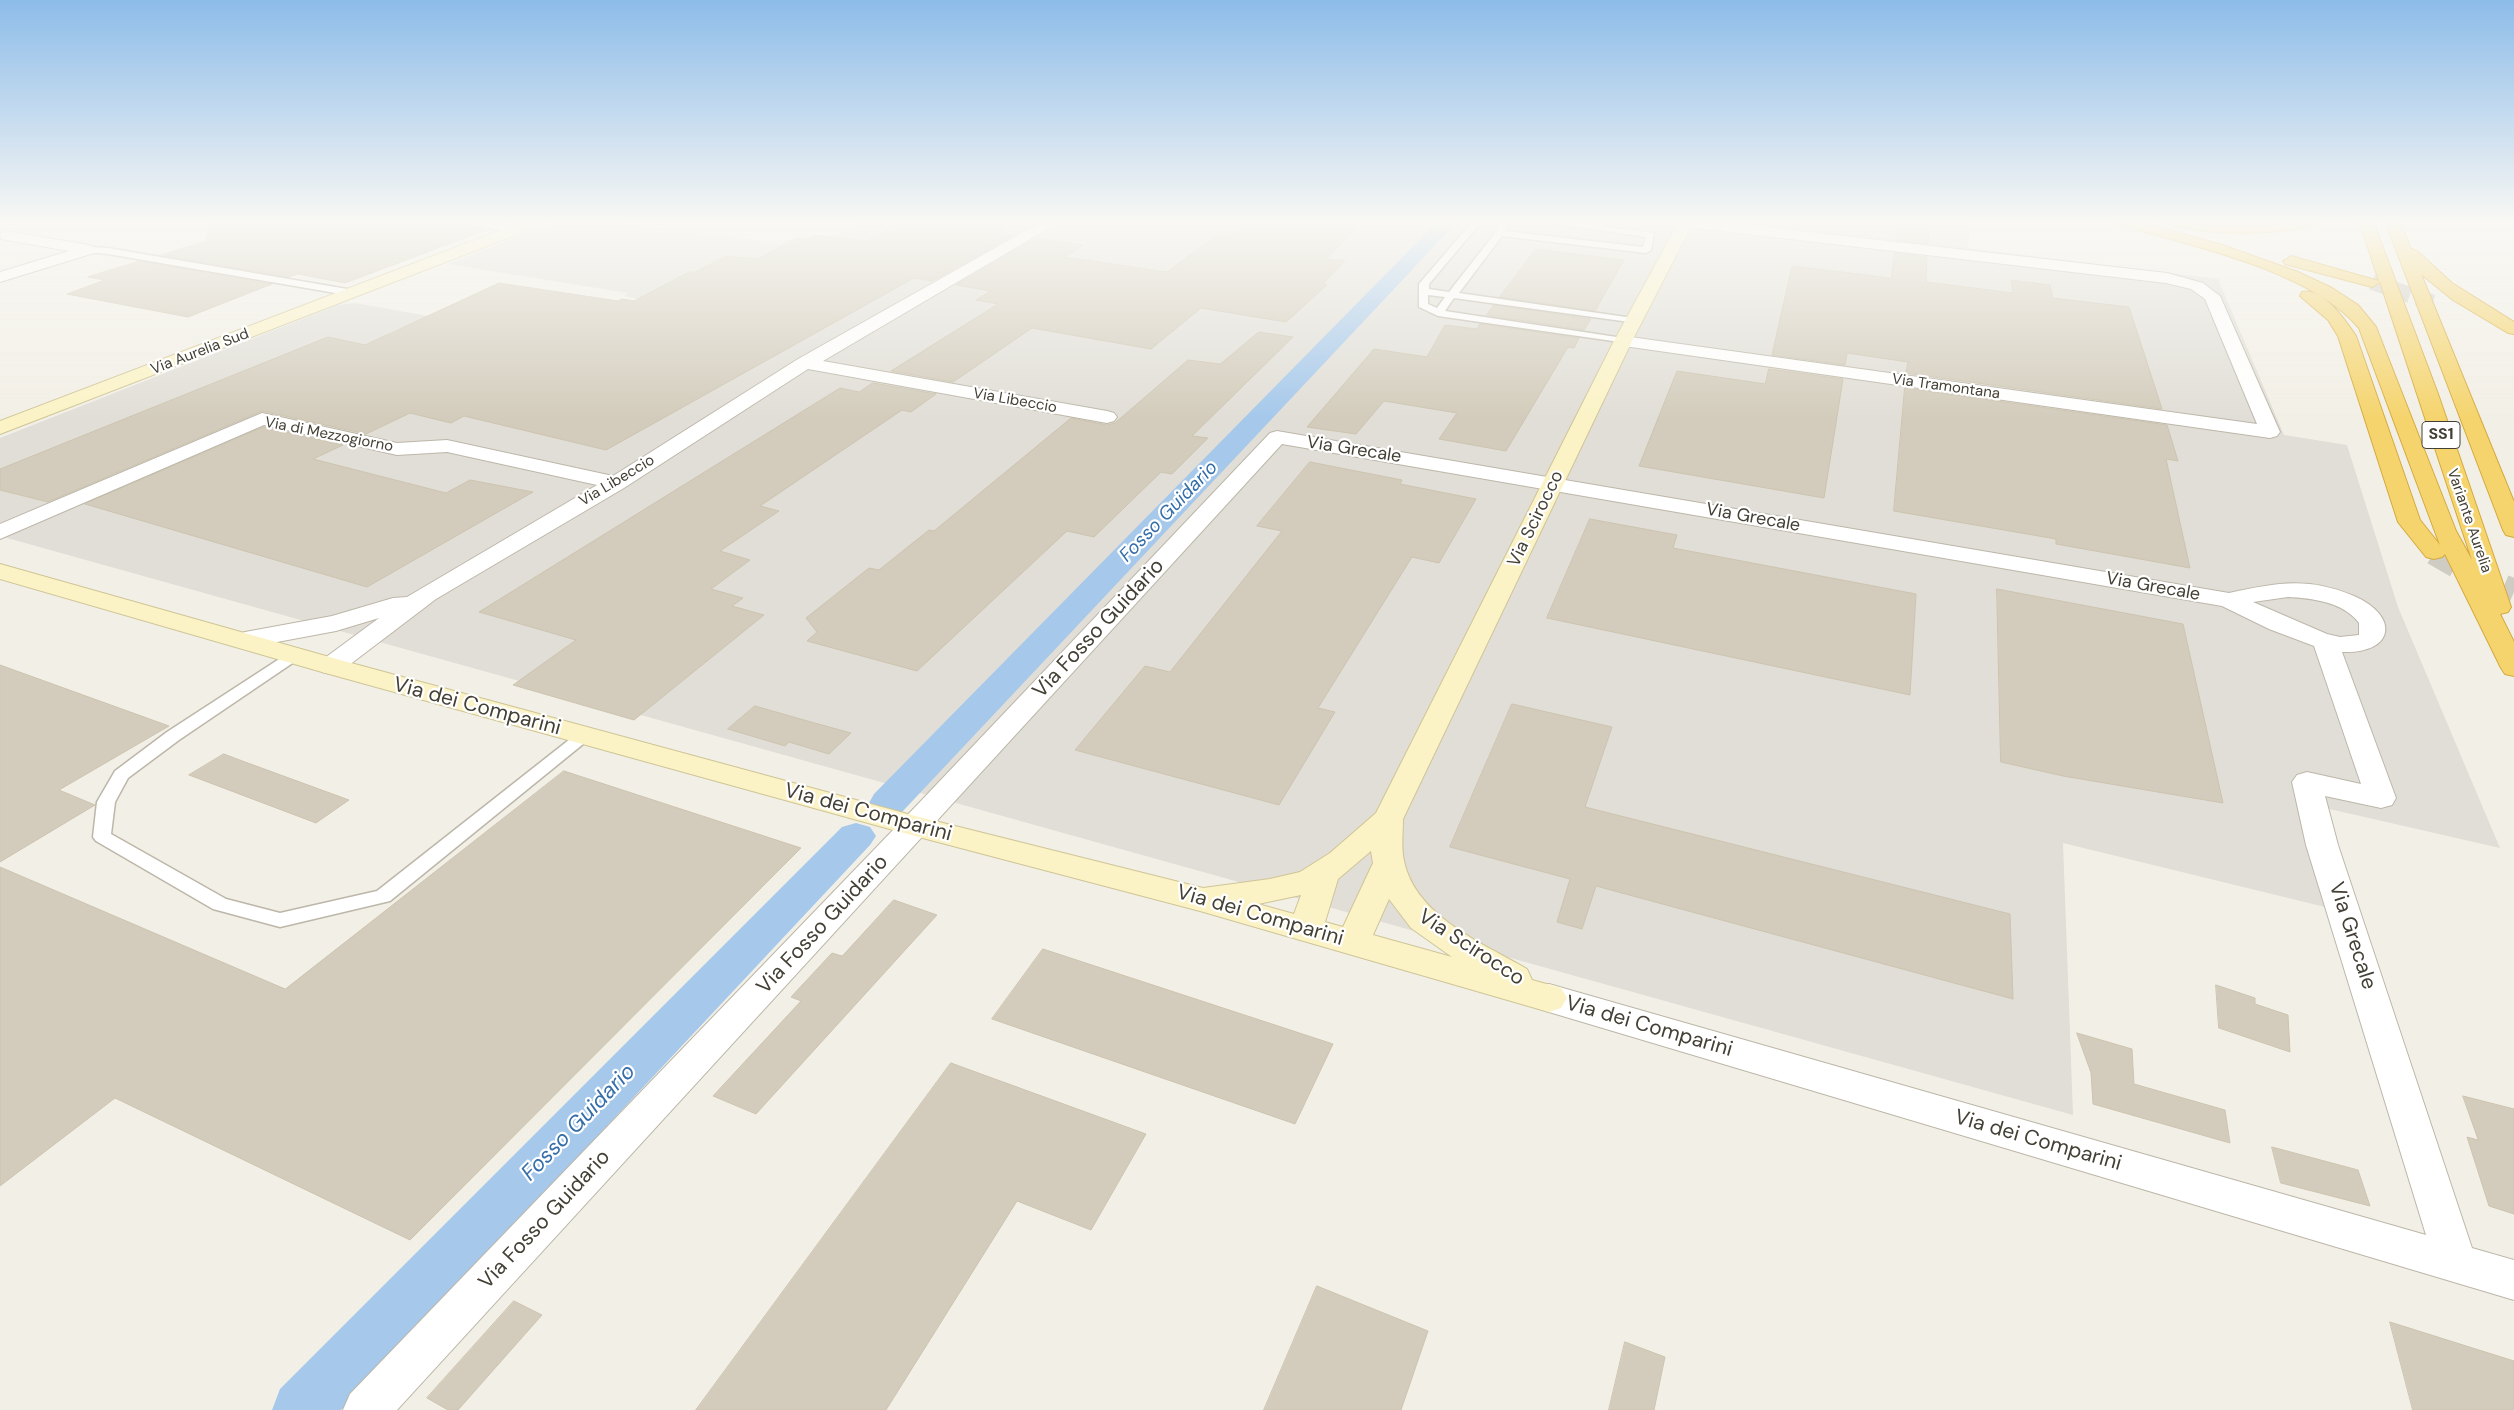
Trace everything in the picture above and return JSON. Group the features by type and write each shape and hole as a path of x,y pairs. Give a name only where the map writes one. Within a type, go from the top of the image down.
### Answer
{"highway":[{"path":"2289,287 2312,299 2335,317 2350,343 2409,522 2434,552"},
{"path":"2317,287 2330,293 2357,312 2367,327 2445,531 2514,668"},
{"name":"Variante Aurelia","path":"2390,287 2428,394 2447,457 2514,650"},
{"name":"SS1","path":"2418,287 2514,530"},
{"path":"2446,287 2514,329"},
{"path":"2448,308 2514,339"}],"street":[{"name":"Via Aurelia Sud","path":"0,428 369,287"},
{"name":"Via Libeccio","path":"331,666 427,594 616,483 805,363 939,287"},
{"name":"Via Scirocco","path":"1200,899 1287,886 1324,873 1388,819 1650,287"},
{"name":"Via Tramontana","path":"1623,341 2270,432 2212,296 2198,287"},
{"name":"Via Libeccio","path":"805,363 1107,416"},
{"name":"Via di Mezzogiorno","path":"0,532 262,419 397,449 446,446 616,483"},
{"name":"Via Grecale","path":"1277,437 2229,600"},
{"name":"Via Fosso Guidario","path":"366,1410 915,826 1277,437"},
{"name":"Via dei Comparini","path":"0,571 331,666 585,736 915,826 1200,899 1353,942 2514,1280"},
{"path":"2278,590 2305,591 2337,598 2365,613 2372,623 2373,633 2368,640 2346,644 2325,641 2296,632 2229,600 2278,590"},
{"name":"Via Libeccio","path":"245,640 336,623 372,614 427,594"},
{"name":"Via Grecale","path":"2325,641 2381,798 2307,782 2322,845 2456,1263"},
{"name":"Via Scirocco","path":"1388,819 1388,864 1408,906 1422,919 1471,952 1549,998"},
{"name":"Via Scirocco","path":"1353,942 1388,864"},
{"path":"1306,929 1324,873"}],"lane":[{"path":"317,287 353,293"},
{"path":"1424,287 1423,305 1438,313 1623,341"},
{"path":"1438,313 1459,287"},
{"path":"1424,290 1633,321"},
{"path":"295,655 173,736 121,775 106,802 102,837 220,904 280,920 383,896 585,736"}],"shaded area":[{"path":"590,287 2221,287 2284,435 2347,445 2398,607 2500,848 2312,805 2306,839 2325,907 2063,843 2073,1115 0,536 0,438 338,305 355,303 428,316 389,333 492,355 710,314 624,296 628,293"}],"building":[{"path":"87,287 265,287 188,317 67,294"},
{"path":"491,287 524,287 618,301 622,299 634,301 661,287 898,287 606,450 464,416 451,423 410,413 366,434 262,411 48,502 0,490 0,469 328,337 365,345"},
{"path":"967,287 1325,287 1286,322 1201,308 1151,349 1032,328 953,382 891,371 998,304 976,300 991,291"},
{"path":"1508,287 1609,287 1595,311 1500,297"},
{"path":"1787,287 1964,287 2013,293 2012,287 2050,287 2053,298 2129,307 2162,409 1906,373 1908,362 1847,353 1845,365 1772,355"},
{"path":"1494,305 1591,319 1584,330 1487,315"},
{"path":"1480,324 1579,338 1574,348 1568,347 1506,451 1439,439 1457,413 1384,401 1356,434 1307,427 1374,349 1427,357 1445,325 1477,329"},
{"path":"1259,332 1293,337 1192,436 1208,438 1172,474 1161,472 1094,537 1067,531 917,671 807,641 817,632 806,618 869,568 879,570 929,530 934,531 1071,418 1107,425 1115,423 1188,360 1220,364"},
{"path":"1769,369 1843,379 1824,498 1639,466 1677,371 1765,384"},
{"path":"873,383 936,394 911,412 902,410 760,506 779,511 720,551 750,560 711,589 743,598 732,606 764,615 634,720 513,685 576,640 479,612 840,388 859,392"},
{"path":"1905,388 2167,425 2178,461 2166,459 2190,568 2056,544 2056,539 1894,511"},
{"path":"264,427 343,445 313,459 446,493 470,480 533,492 367,587 85,504"},
{"path":"1310,462 1402,480 1400,484 1476,499 1439,563 1412,557 1318,708 1335,712 1279,805 1075,750 1145,666 1170,672 1282,531 1257,526"},
{"path":"1590,519 1677,535 1673,548 1916,594 1910,695 1547,618"},
{"path":"1997,589 2183,624 2223,803 2063,776 2001,762"},
{"path":"0,665 169,726 59,790 95,805 0,862"},
{"path":"1512,704 1612,727 1585,807 2010,914 2013,999 1596,886 1582,929 1557,922 1570,879 1450,847"},
{"path":"755,706 851,733 829,754 789,742 785,746 728,729"},
{"path":"224,754 349,800 316,823 189,775"},
{"path":"564,771 801,848 410,1240 115,1098 0,1186 0,867 285,989"},
{"path":"894,900 937,915 756,1114 713,1096 801,1001 791,997 832,953 842,956"},
{"path":"1043,949 1333,1044 1295,1124 992,1019"},
{"path":"2216,985 2255,998 2255,1004 2288,1015 2290,1052 2219,1028"},
{"path":"2077,1033 2132,1049 2134,1084 2225,1110 2230,1143 2093,1104 2091,1073"},
{"path":"951,1063 1146,1134 1091,1230 1017,1201 886,1410 696,1410"},
{"path":"2463,1096 2514,1109 2514,1214 2489,1206 2467,1137 2478,1140"},
{"path":"2272,1147 2358,1170 2370,1206 2281,1183"},
{"path":"1317,1286 1428,1331 1401,1410 1264,1410"},
{"path":"514,1301 542,1315 458,1410 448,1410 427,1398"},
{"path":"2390,1322 2514,1361 2514,1410 2413,1410"},
{"path":"1625,1342 1665,1357 1654,1410 1609,1410"}],"waterway":[{"name":"Fosso Guidario","path":"888,803 1386,287"},
{"name":"Fosso Guidario","path":"301,1410 856,836"}],"tunnel":[{"path":"2386,287 2440,305"},
{"path":"2434,552 2472,574 2514,592"}]}
